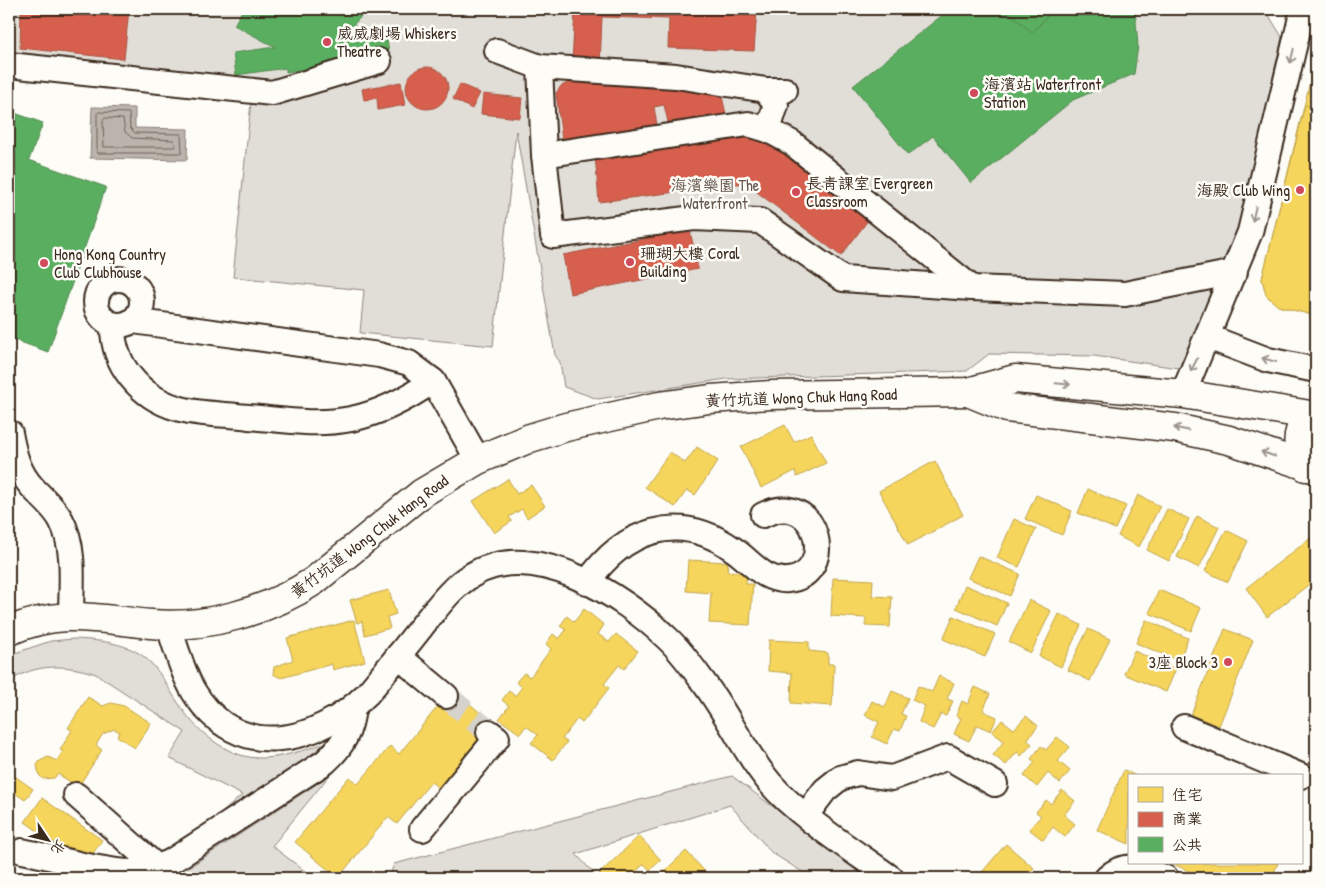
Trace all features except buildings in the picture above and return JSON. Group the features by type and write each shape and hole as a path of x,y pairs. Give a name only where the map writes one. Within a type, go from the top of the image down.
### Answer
{"main road":[{"name":"黃竹坑道 Wong Chuk Hang Road","path":"9,631 30,623 71,616 160,624 197,622 262,608 298,592 328,570 394,513 422,492 478,460 530,438 566,427 659,406 710,399 771,395 968,392 1015,379 1183,394 1312,416"},
{"name":"黃竹坑道 Wong Chuk Hang Road","path":"968,392 1007,408 1175,428 1229,440 1311,468"},
{"path":"1311,468 1298,448 1299,428 1312,416"}],"street":[{"path":"1183,394 1190,373 1208,337 1250,232 1303,9"},
{"path":"497,51 540,67 676,76 775,90 776,105 768,130"},
{"path":"9,65 272,93 379,61"},
{"path":"540,67 544,156 553,236 694,218 760,221 843,279 972,288 1125,294 1234,272"},
{"path":"544,156 748,124 768,130 792,143 972,288"},
{"path":"433,382 394,405 358,417 330,422 308,423 178,409 151,396 130,376 116,353 113,340 123,323 387,356 409,363 433,382 478,460"},
{"path":"1208,337 1268,360 1316,370"},
{"path":"10,433 15,461 34,489 54,508 66,531 70,555 71,616"},
{"path":"587,583 610,554 624,543 646,533 670,528 704,533 721,540 752,566 770,577 780,580 791,579 801,575 815,558 818,548 812,526 799,513 790,510 771,511 763,515"},
{"path":"160,624 188,681 196,694 215,716 240,733 262,739 290,737 320,727 354,707 449,594 472,575 486,568 514,562 529,562 557,570 587,583 633,611 669,640 720,705 768,782 806,815 891,878"},
{"path":"398,656 446,696"},
{"path":"22,851 122,872 145,871 158,868 325,762 341,746 347,736 354,707"},
{"path":"1184,727 1296,774"},
{"path":"422,829 497,738 489,732"},
{"path":"806,815 825,790 840,778 858,773 892,778 948,757 995,784"},
{"path":"1302,776 1316,782"},
{"path":"76,795 158,868"},
{"path":"1107,878 1119,870 1140,867 1166,878"}],"green space":[{"name":"海濱樂園 The Waterfront","path":"9,9 1265,9 1282,37 1207,372 1094,356 989,354 967,371 726,379 598,399 564,387 560,362 555,355 516,131 493,346 360,333 364,290 233,277 251,102 9,76"},
{"path":"73,639 100,641 119,645 143,656 159,672 186,714 194,723 213,740 234,753 266,758 292,754 325,743 284,777 200,832 242,795 169,758 185,732 96,674 73,668 40,668 29,671 9,682 9,655 51,641"},
{"path":"329,776 272,846 314,878 141,878 191,866"},
{"path":"732,776 868,878 812,878 772,853 730,805 576,854 598,878 389,878 394,864"}],"water":[{"path":"92,107 135,108 135,128 188,129 187,160 90,158"}],"tunnel":[{"path":"446,696 489,732"}],"place":[{"name":"威威劇場 Whiskers Theatre","path":"327,42"},
{"name":"海濱站 Waterfront Station","path":"974,93"},
{"name":"海殿 Club Wing","path":"1300,190"},
{"name":"長青課室 Evergreen Classroom","path":"796,192"},
{"name":"珊瑚大樓 Coral Building","path":"630,262"},
{"name":"Hong Kong Country Club Clubhouse","path":"44,263"},
{"name":"3座 Block 3","path":"1228,662"}]}
